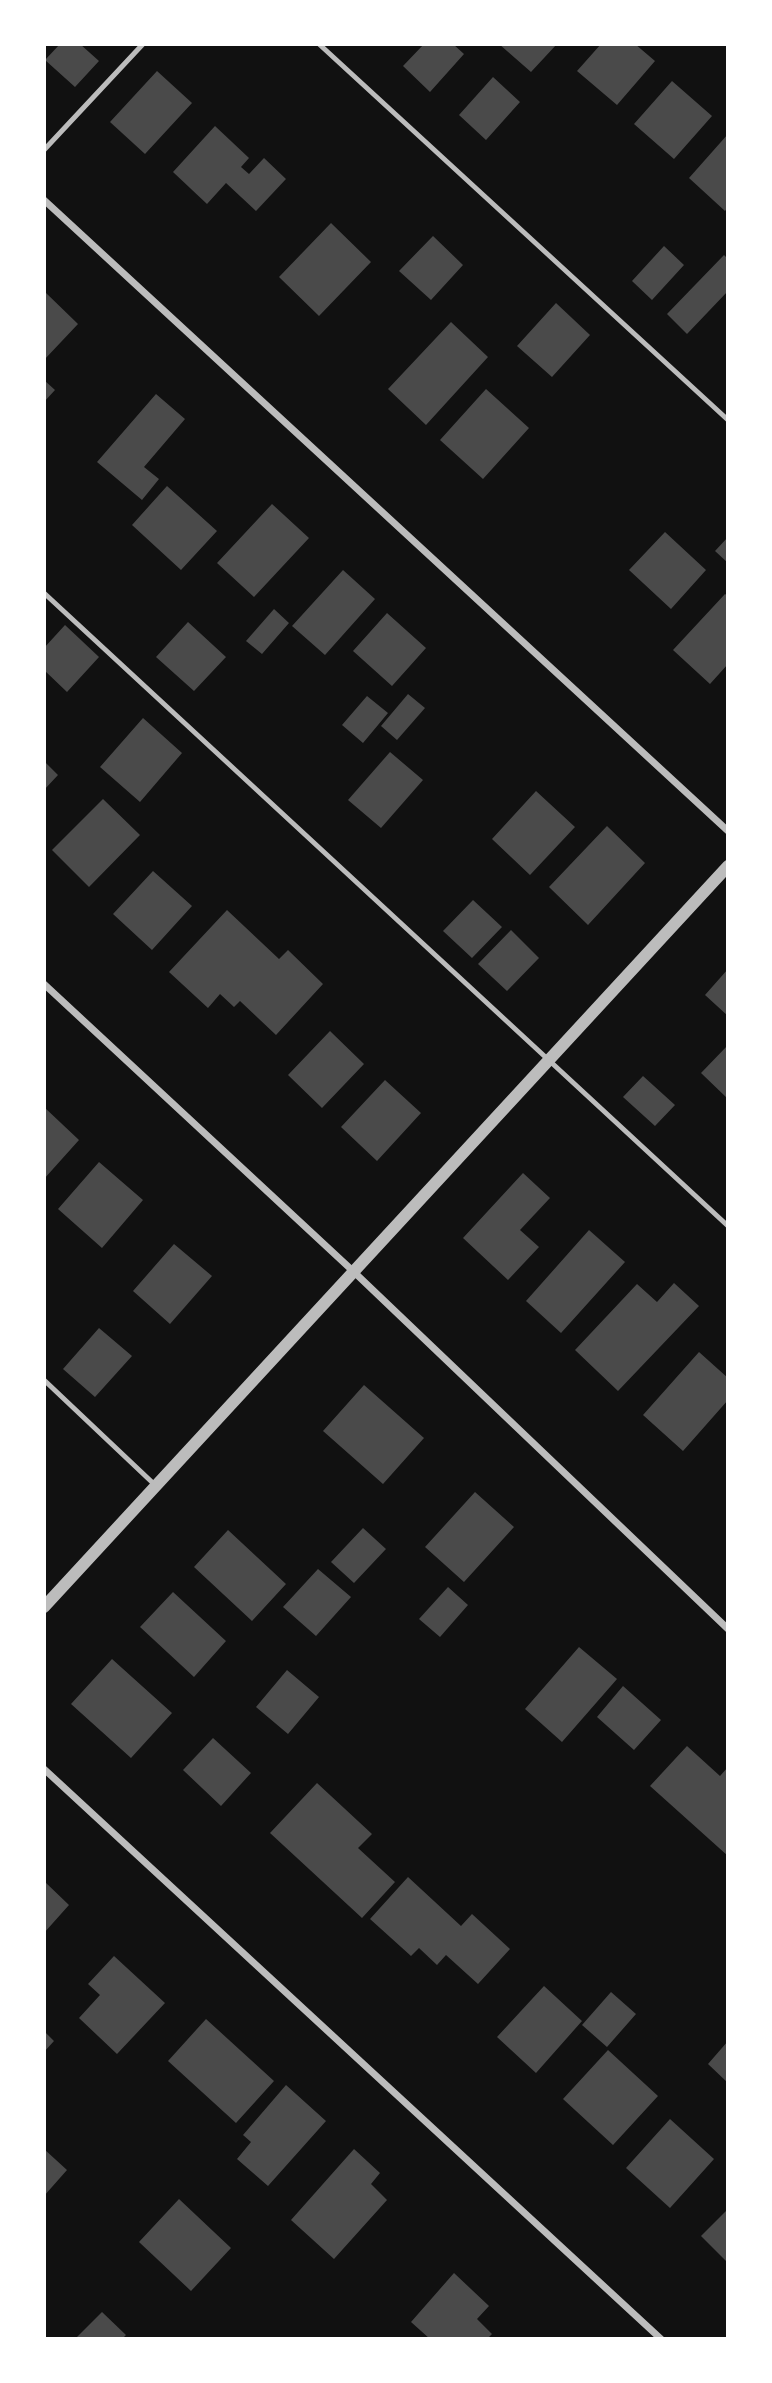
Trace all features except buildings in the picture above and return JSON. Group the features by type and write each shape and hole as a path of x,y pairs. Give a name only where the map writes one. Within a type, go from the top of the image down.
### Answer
{"street":[{"path":"44,200 728,831"},
{"path":"44,1607 728,866"},
{"path":"44,984 354,1272 728,1629"},
{"path":"44,1769 661,2339"}],"lane":[{"path":"44,150 143,44"},
{"path":"319,44 728,420"},
{"path":"44,593 728,1226"},
{"path":"44,1380 155,1485"}]}
